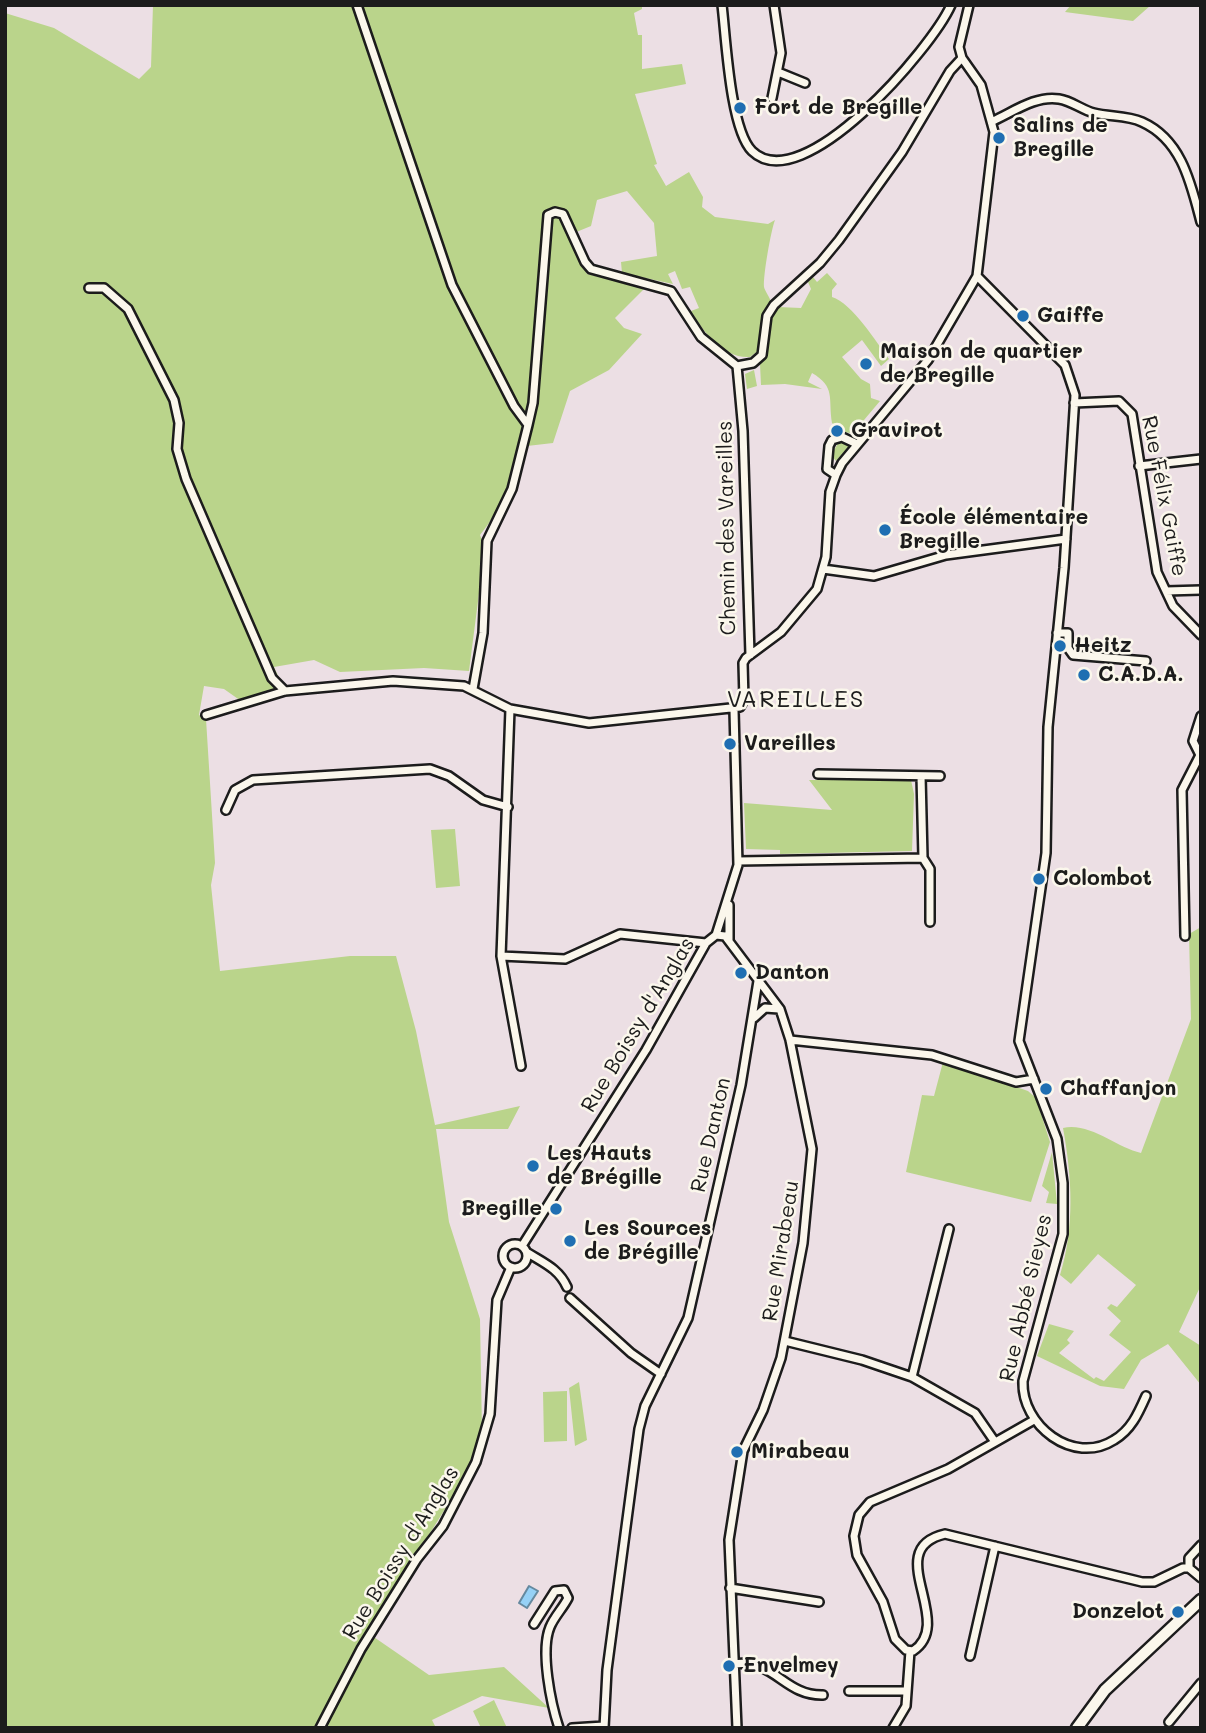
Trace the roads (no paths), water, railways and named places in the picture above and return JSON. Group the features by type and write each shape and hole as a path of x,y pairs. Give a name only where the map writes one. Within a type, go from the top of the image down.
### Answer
{"street":[{"path":"357,5 452,285 514,406 528,425"},
{"path":"722,5 736,122 752,151 766,159 783,162 799,158 820,145 880,96 920,54 951,5"},
{"path":"772,98 781,53 774,5"},
{"path":"750,655 772,640 817,589 824,569 830,492 836,475 857,444 928,360 976,276 993,121 981,85 962,58 959,47 969,5"},
{"path":"473,689 483,633 487,541 512,489 533,403 548,215 555,212 566,218 588,266 671,291 701,337 737,366 753,363 762,355 767,317 774,305 820,263 839,240 902,152 950,71 962,58"},
{"path":"778,72 805,83"},
{"path":"993,121 1033,102 1049,98 1060,99 1093,113 1143,122 1169,140 1178,154 1201,222"},
{"name":"Rue Abbé Sieyes","path":"976,276 1065,365 1074,403 1066,538 1048,727 1045,863 1019,1041 1057,1139 1063,1183 1063,1234 1023,1381 1026,1408 1034,1420"},
{"path":"89,288 104,288 122,302 174,400 178,423 177,449 197,511 272,678 285,691"},
{"name":"Chemin des Vareilles","path":"719,935 738,861 734,710 743,704 743,663 750,655 743,431 737,366"},
{"name":"Rue Félix Gaiffe","path":"1074,403 1119,401 1126,405 1132,414 1157,572 1173,606 1201,635"},
{"path":"836,475 827,469 832,440 842,437 857,444"},
{"path":"1139,466 1201,459"},
{"path":"824,569 874,576 946,555 1066,538"},
{"path":"1166,591 1201,590"},
{"path":"1057,633 1068,634 1068,648 1073,654 1146,661"},
{"path":"206,715 285,691 393,681 423,681 473,689 510,709 598,723 734,710"},
{"path":"510,709 501,956 521,1066"},
{"path":"1185,936 1182,790 1200,755 1193,741 1201,716"},
{"path":"226,810 235,790 253,780 430,769 449,776 483,800 508,807"},
{"path":"818,774 940,776"},
{"path":"921,776 923,858 930,869 930,922"},
{"path":"738,861 923,858"},
{"name":"Chemin des Vareilles","path":"729,940 731,890"},
{"path":"501,956 565,959 620,934 706,943"},
{"name":"Rue Mirabeau","path":"719,935 729,940 737,956 780,1009 790,1040 812,1149 803,1243 785,1341 764,1410 743,1451 729,1540 737,1728"},
{"name":"Rue Boissy d'Anglas","path":"522,1245 646,1049 706,943 719,935"},
{"name":"Rue Danton","path":"604,1727 607,1670 639,1429 688,1318 752,1022 758,981"},
{"path":"752,1022 760,1011 773,1007 780,1009"},
{"path":"790,1040 932,1055 1017,1082 1034,1079"},
{"path":"912,1377 949,1229"},
{"path":"527,1253 524,1265 510,1267 503,1260 505,1248 512,1244 522,1245 527,1253 563,1276 567,1287"},
{"name":"Rue Boissy d'Anglas","path":"320,1728 361,1649 417,1559 443,1526 476,1462 490,1414 497,1300 510,1267"},
{"path":"570,1298 631,1353 661,1374"},
{"path":"785,1341 862,1360 912,1377 975,1413 995,1442"},
{"path":"1146,1396 1134,1422 1113,1441 1101,1446 1079,1447 1059,1440 1048,1435 1034,1420 948,1469 870,1502 859,1516 854,1536 857,1555 883,1602 895,1639 910,1651 916,1650 922,1641 926,1621 916,1562 924,1544 945,1534 1142,1582 1154,1582 1189,1568"},
{"path":"1189,1568 1189,1558 1201,1545"},
{"path":"970,1656 995,1546"},
{"path":"1189,1568 1201,1578"},
{"path":"730,1588 819,1602"},
{"path":"534,1624 555,1591 564,1590 568,1598 550,1627 547,1652 549,1683 558,1728"},
{"path":"1077,1728 1105,1690 1201,1600"},
{"path":"893,1728 906,1706 910,1651"},
{"path":"734,1664 764,1667 794,1690 809,1695 823,1695"},
{"path":"1169,1722 1199,1689"},
{"path":"849,1691 907,1691"},
{"path":"572,1728 604,1727"}],"water":[{"path":"529,1586 538,1591 527,1608 519,1603"}],"place":[{"name":"Fort de Bregille","path":"740,108"},
{"name":"Salins de Bregille","path":"999,138"},
{"name":"Gaiffe","path":"1023,316"},
{"name":"Maison de quartier de Bregille","path":"866,364"},
{"name":"Gravirot","path":"837,431"},
{"name":"École élémentaire Bregille","path":"885,530"},
{"name":"Heitz","path":"1060,646"},
{"name":"C.A.D.A.","path":"1084,675"},
{"name":"Vareilles","path":"730,744"},
{"name":"Colombot","path":"1039,879"},
{"name":"Danton","path":"741,973"},
{"name":"Chaffanjon","path":"1046,1089"},
{"name":"Les Hauts de Brégille","path":"533,1166"},
{"name":"Bregille","path":"556,1209"},
{"name":"Les Sources de Brégille","path":"570,1241"},
{"name":"Mirabeau","path":"737,1452"},
{"name":"Donzelot","path":"1178,1612"},
{"name":"Envelmey","path":"729,1666"}],"district":[{"name":"VAREILLES","path":"796,700"}]}
